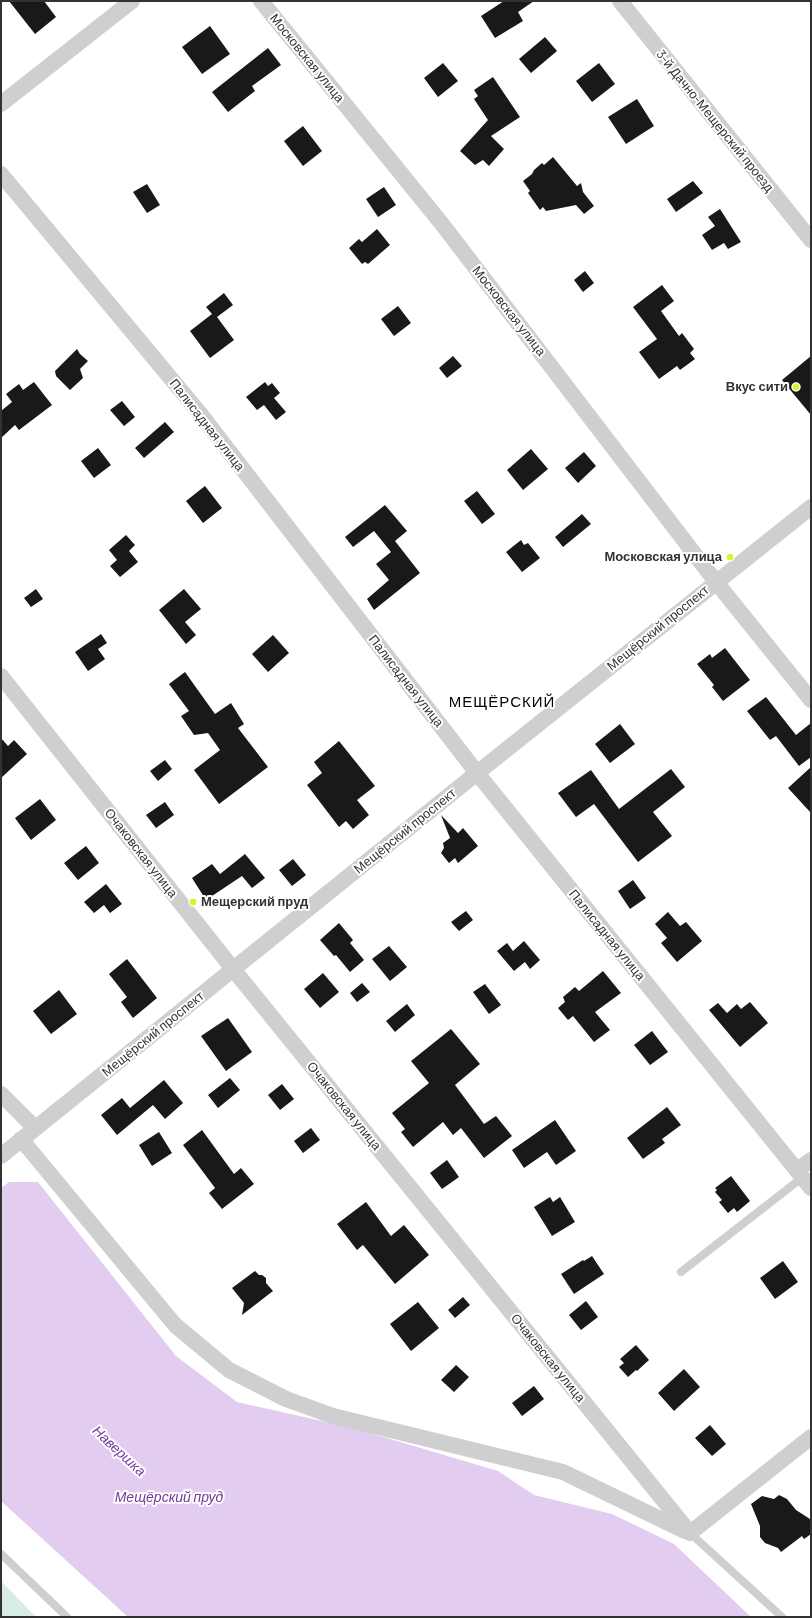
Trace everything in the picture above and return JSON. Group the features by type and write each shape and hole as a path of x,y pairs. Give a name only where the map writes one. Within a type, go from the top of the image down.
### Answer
{"street":[{"path":"1,104 132,1"},
{"name":"Московская улица","path":"261,1 442,224 716,582 811,700"},
{"name":"3-й Дачно-Мещерский проезд","path":"620,1 811,240"},
{"name":"Палисадная улица","path":"1,174 198,412 476,774 804,1178"},
{"name":"Мещёрский проспект","path":"1,1156 811,507"},
{"name":"Очаковская улица","path":"1,676 234,969 690,1533"},
{"path":"1,1094 35,1128"},
{"path":"21,1139 175,1325 229,1370 286,1399 334,1416 562,1472 690,1533 811,1437"},
{"path":"804,1178 811,1160"}],"lane":[{"path":"681,1272 804,1178"},
{"path":"690,1533 782,1617"},
{"path":"1,1554 67,1617"}],"shaded area":[{"path":"1,1581 36,1617 1,1617"}],"water":[{"name":"Мещёрский пруд","path":"9,1182 38,1182 176,1356 237,1402 353,1428 498,1471 534,1495 612,1514 674,1544 751,1617 128,1617 1,1501 1,1188"}],"building":[{"path":"9,1 44,1 56,17 35,34"},
{"path":"504,1 534,1 518,12 523,21 495,38 481,16"},
{"path":"210,26 230,54 202,74 182,47"},
{"path":"545,37 557,51 531,73 519,59"},
{"path":"268,48 281,65 252,86 255,91 228,112 212,92"},
{"path":"443,63 458,81 438,97 424,78"},
{"path":"599,63 615,84 592,102 576,81"},
{"path":"493,77 520,117 491,136 504,149 489,166 483,160 475,165 460,151 488,120 474,99 478,96 474,90"},
{"path":"637,99 654,126 626,144 608,117"},
{"path":"303,126 322,151 303,166 284,141"},
{"path":"553,157 577,186 581,183 583,192 594,206 584,214 576,205 546,211 543,207 540,210 528,193 530,191 523,181 542,163 544,165"},
{"path":"693,181 703,193 676,212 667,199"},
{"path":"147,184 160,205 147,213 133,192"},
{"path":"384,187 396,205 378,217 366,199"},
{"path":"720,209 741,242 728,249 724,243 712,250 702,235 715,226 708,217"},
{"path":"377,229 390,245 368,264 365,262 362,264 349,248 359,239 362,242"},
{"path":"585,271 594,283 583,292 574,280"},
{"path":"662,285 674,301 661,311 679,336 682,333 694,349 690,353 695,359 680,370 677,366 659,379 639,352 657,339 633,307"},
{"path":"224,293 233,305 217,317 234,340 210,358 190,331 212,314 206,307"},
{"path":"398,306 411,323 394,336 381,319"},
{"path":"77,349 88,361 80,369 83,378 70,390 56,376 55,371"},
{"path":"453,356 462,366 447,378 439,368"},
{"path":"811,356 811,415 782,380"},
{"path":"34,382 52,405 19,430 15,425 1,438 1,411 12,402 6,394 19,384 23,390"},
{"path":"265,382 268,386 272,383 280,393 274,398 286,412 276,420 264,405 257,410 246,397"},
{"path":"122,401 135,417 124,426 110,410"},
{"path":"165,422 174,432 144,458 135,448"},
{"path":"98,448 111,465 94,478 81,461"},
{"path":"531,449 548,469 523,490 507,470"},
{"path":"584,452 596,466 578,483 565,468"},
{"path":"205,486 222,508 203,523 186,501"},
{"path":"477,491 495,514 482,524 464,501"},
{"path":"385,505 407,531 395,541 420,573 374,610 367,599 389,580 376,564 391,552 374,531 353,547 345,537"},
{"path":"582,514 591,524 563,547 555,537"},
{"path":"126,535 135,545 129,551 138,562 120,577 110,566 117,560 109,550"},
{"path":"521,540 524,545 528,543 540,558 522,572 506,552"},
{"path":"36,589 43,599 31,607 24,598"},
{"path":"184,589 201,609 185,622 196,635 186,644 159,610"},
{"path":"101,634 107,643 98,649 105,659 88,671 75,652"},
{"path":"273,635 289,653 268,672 252,654"},
{"path":"725,648 750,680 723,701 712,687 714,685 697,664 710,654 712,658"},
{"path":"185,672 215,714 231,703 244,724 238,728 268,767 219,804 194,770 220,750 208,733 194,735 181,716 189,711 169,684"},
{"path":"766,697 796,735 811,723 811,757 799,766 776,736 770,740 747,711"},
{"path":"620,724 635,744 610,763 595,744"},
{"path":"1,738 8,746 14,740 27,754 1,778"},
{"path":"339,741 375,786 357,800 369,815 353,829 346,821 339,827 307,785 322,773 314,762"},
{"path":"165,760 172,769 158,781 150,771"},
{"path":"811,767 811,813 788,788"},
{"path":"671,769 685,787 653,812 672,836 638,862 594,804 576,817 558,793 591,770 619,809"},
{"path":"40,799 56,820 31,840 15,818"},
{"path":"165,802 174,815 156,828 146,815"},
{"path":"441,815 458,833 463,828 478,846 458,863 455,858 449,863 441,853 444,848 443,843 450,838"},
{"path":"86,846 99,863 78,880 64,863"},
{"path":"245,854 265,878 252,888 242,876 206,900 192,878 212,864 220,874"},
{"path":"293,859 306,875 292,886 279,870"},
{"path":"633,880 646,898 630,909 618,891"},
{"path":"106,884 122,904 110,913 104,905 94,913 84,902"},
{"path":"466,911 473,920 459,931 451,922"},
{"path":"668,912 680,926 686,922 702,941 677,962 661,943 667,938 655,924"},
{"path":"339,923 353,940 350,943 364,960 350,972 336,955 334,956 320,940"},
{"path":"524,941 540,960 530,969 525,962 514,971 497,951 507,943 513,951"},
{"path":"389,946 407,967 390,981 372,959"},
{"path":"127,959 157,998 133,1018 121,1002 127,997 109,974"},
{"path":"603,971 621,993 595,1012 610,1030 594,1042 573,1016 568,1020 558,1008 565,1002 563,997 575,987 579,991"},
{"path":"323,973 339,992 320,1008 304,989"},
{"path":"362,983 370,992 357,1002 350,993"},
{"path":"485,984 501,1005 489,1014 473,992"},
{"path":"59,990 77,1014 51,1034 33,1011"},
{"path":"750,1002 768,1023 740,1047 709,1010 718,1003 727,1013 737,1004 741,1009"},
{"path":"407,1004 415,1015 395,1032 386,1021"},
{"path":"228,1018 252,1052 226,1071 201,1036"},
{"path":"451,1029 480,1064 455,1085 484,1124 496,1116 512,1136 484,1158 461,1128 453,1135 443,1122 413,1147 401,1132 405,1129 392,1113 429,1083 411,1061"},
{"path":"652,1031 668,1052 650,1065 634,1045"},
{"path":"230,1078 240,1090 218,1108 208,1095"},
{"path":"164,1080 183,1103 165,1119 153,1105 117,1135 101,1115 122,1098 130,1108"},
{"path":"282,1084 294,1099 280,1110 268,1095"},
{"path":"667,1107 681,1125 662,1139 665,1143 643,1159 627,1138"},
{"path":"555,1120 576,1151 556,1165 547,1152 524,1168 512,1150"},
{"path":"311,1128 320,1140 303,1153 294,1141"},
{"path":"202,1130 234,1174 241,1168 254,1184 222,1209 209,1193 215,1188 183,1145"},
{"path":"159,1132 172,1153 152,1166 139,1145"},
{"path":"447,1160 459,1177 442,1189 430,1173"},
{"path":"731,1176 750,1201 737,1212 734,1208 728,1213 719,1202 722,1200 715,1192 717,1190 715,1188"},
{"path":"550,1197 553,1202 560,1197 575,1222 552,1236 534,1207"},
{"path":"366,1202 391,1236 404,1225 429,1255 395,1284 363,1245 357,1250 337,1224"},
{"path":"592,1256 604,1274 574,1294 561,1274"},
{"path":"783,1261 798,1282 775,1299 760,1278"},
{"path":"255,1271 259,1275 266,1278 266,1283 273,1291 242,1315 244,1303 232,1288"},
{"path":"463,1297 470,1305 455,1318 448,1310"},
{"path":"586,1301 598,1317 581,1330 569,1315"},
{"path":"418,1302 439,1328 411,1351 390,1324"},
{"path":"636,1345 649,1360 628,1377 619,1367 624,1363 620,1359"},
{"path":"456,1365 469,1377 454,1392 441,1380"},
{"path":"684,1369 700,1387 674,1411 658,1393"},
{"path":"534,1386 544,1399 522,1416 512,1403"},
{"path":"710,1425 726,1444 712,1456 695,1438"},
{"path":"779,1495 787,1499 796,1510 810,1519 811,1527 811,1534 804,1539 802,1536 781,1552 778,1548 765,1543 760,1537 760,1526 751,1504 762,1496 774,1499"}],"place":[{"name":"Вкус сити","path":"796,387"},
{"name":"Московская улица","path":"730,557"},
{"name":"Мещерский пруд","path":"193,902"}],"district":[{"name":"МЕЩЁРСКИЙ","path":"502,702"}],"water label":[{"name":"Навершка","path":"119,1451"}]}
